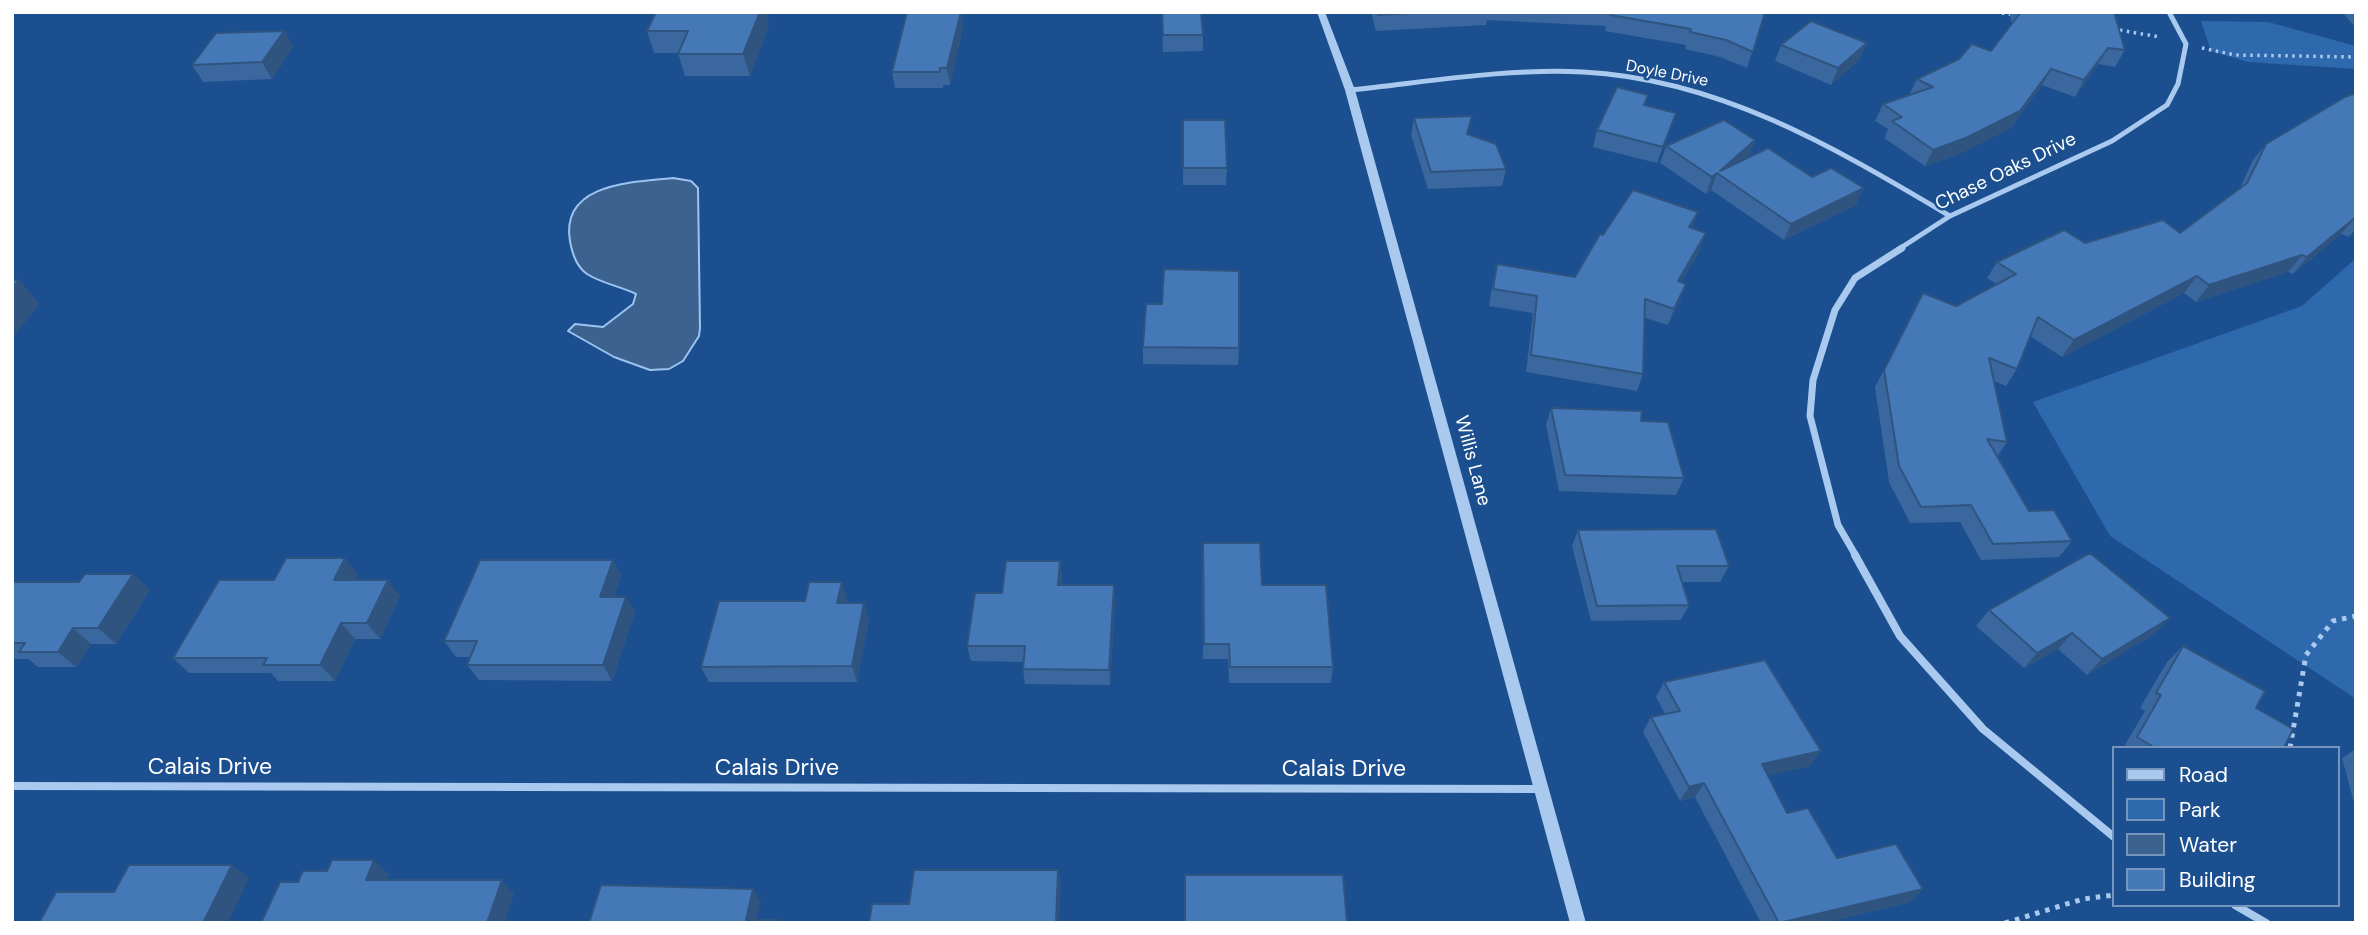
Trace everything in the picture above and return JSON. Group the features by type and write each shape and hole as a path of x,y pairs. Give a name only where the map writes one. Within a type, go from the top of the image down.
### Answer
{"street":[{"name":"Willis Lane","path":"1321,12 1350,90 1578,923"},
{"name":"Chase Oaks Drive","path":"2112,835 1983,729 1900,636 1838,525 1810,416 1813,380 1835,310 1856,278 1950,216 2112,141 2167,105 2178,84 2186,44 2169,12"},
{"name":"Doyle Drive","path":"1350,90 1542,73 1584,72 1670,84 1750,107 1795,127 1950,216"},
{"name":"Calais Drive","path":"12,786 1541,789"},
{"path":"2238,907 2266,923"}],"path":[{"path":"1995,12 2021,16"},
{"path":"2113,29 2152,35"},
{"path":"2207,49 2235,55 2356,58"},
{"path":"2290,746 2306,655 2333,621 2356,616"},
{"path":"2005,923 2083,899 2112,895"}],"green space":[{"path":"2201,21 2268,22 2356,46 2356,69 2248,62 2211,51"},
{"path":"2356,258 2356,699 2110,536 2033,402 2302,306"}],"water":[{"path":"673,178 691,181 698,188 700,328 699,336 683,361 669,369 650,370 614,357 568,331 575,324 603,327 633,304 636,294 583,271 572,250 570,222 576,207 603,189 639,181"}],"building":[{"path":"656,12 760,12 743,54 678,54 688,31 647,31"},
{"path":"907,12 961,12 947,68 940,68 940,72 892,72"},
{"path":"1162,12 1201,12 1203,35 1163,35"},
{"path":"1378,12 1424,12 1378,15"},
{"path":"1610,12 1765,12 1753,52 1726,40 1690,32 1691,29 1610,15"},
{"path":"2021,12 2114,12 2125,50 2108,48 2084,80 2051,69 2020,111 1968,137 1933,150 1892,121 1902,117 1883,104 1933,87 1917,79 1959,59 1972,44 1991,51"},
{"path":"1811,21 1867,43 1838,68 1781,45"},
{"path":"284,31 262,62 192,65 216,33"},
{"path":"1617,87 1648,95 1644,105 1676,113 1663,147 1597,130"},
{"path":"2353,94 2356,95 2356,217 2307,257 2302,255 2209,285 2197,276 2074,340 2038,317 2017,369 1989,358 2007,442 1987,439 2029,511 2054,510 2072,541 1993,544 1971,505 1921,507 1899,466 1884,370 1923,293 1956,306 2016,274 1997,262 2064,230 2085,243 2163,220 2180,233 2247,183 2266,144"},
{"path":"1472,116 1467,134 1496,144 1506,169 1431,172 1414,118"},
{"path":"1183,120 1225,120 1227,168 1183,168"},
{"path":"1724,120 1755,140 1720,171 1768,148 1812,177 1831,168 1864,188 1791,224 1717,173 1712,177 1666,146"},
{"path":"1633,190 1698,212 1689,227 1706,233 1678,281 1686,284 1674,309 1645,299 1643,374 1531,355 1537,296 1493,289 1497,264 1575,277 1600,234 1603,235"},
{"path":"1164,269 1239,271 1239,348 1143,347 1146,304 1162,304"},
{"path":"1551,408 1642,411 1641,421 1668,422 1684,478 1565,475"},
{"path":"1716,529 1729,566 1677,566 1689,605 1597,606 1578,530"},
{"path":"1203,543 1260,543 1262,585 1326,585 1333,667 1230,667 1229,644 1204,644"},
{"path":"2090,553 2170,618 2102,659 2072,633 2037,653 1989,610"},
{"path":"286,558 345,558 334,580 388,580 367,623 341,623 320,665 263,665 267,658 173,658 219,580 274,580"},
{"path":"480,560 613,560 600,597 626,597 603,665 467,665 477,641 444,641"},
{"path":"1006,561 1060,561 1058,585 1114,585 1109,670 1023,669 1025,646 967,646 975,593 1002,593"},
{"path":"85,574 133,574 98,628 73,628 58,652 19,652 25,643 12,643 12,582 79,582"},
{"path":"809,582 842,582 837,603 864,603 852,666 701,667 719,601 805,601"},
{"path":"2183,646 2265,691 2256,708 2293,729 2285,746 2152,746 2137,737 2161,695 2156,693"},
{"path":"1765,660 1821,751 1762,764 1787,813 1808,808 1837,858 1896,844 1923,889 1779,923 1704,783 1689,787 1651,717 1680,711 1664,682"},
{"path":"332,860 374,860 366,880 502,880 487,923 261,923 280,882 298,882 303,871 327,871"},
{"path":"129,865 232,865 203,923 39,923 56,892 114,892"},
{"path":"914,870 1058,870 1056,923 869,923 872,904 909,904"},
{"path":"1185,875 1343,875 1347,923 1185,923"},
{"path":"601,885 753,889 746,920 779,920 779,923 589,923"}]}
